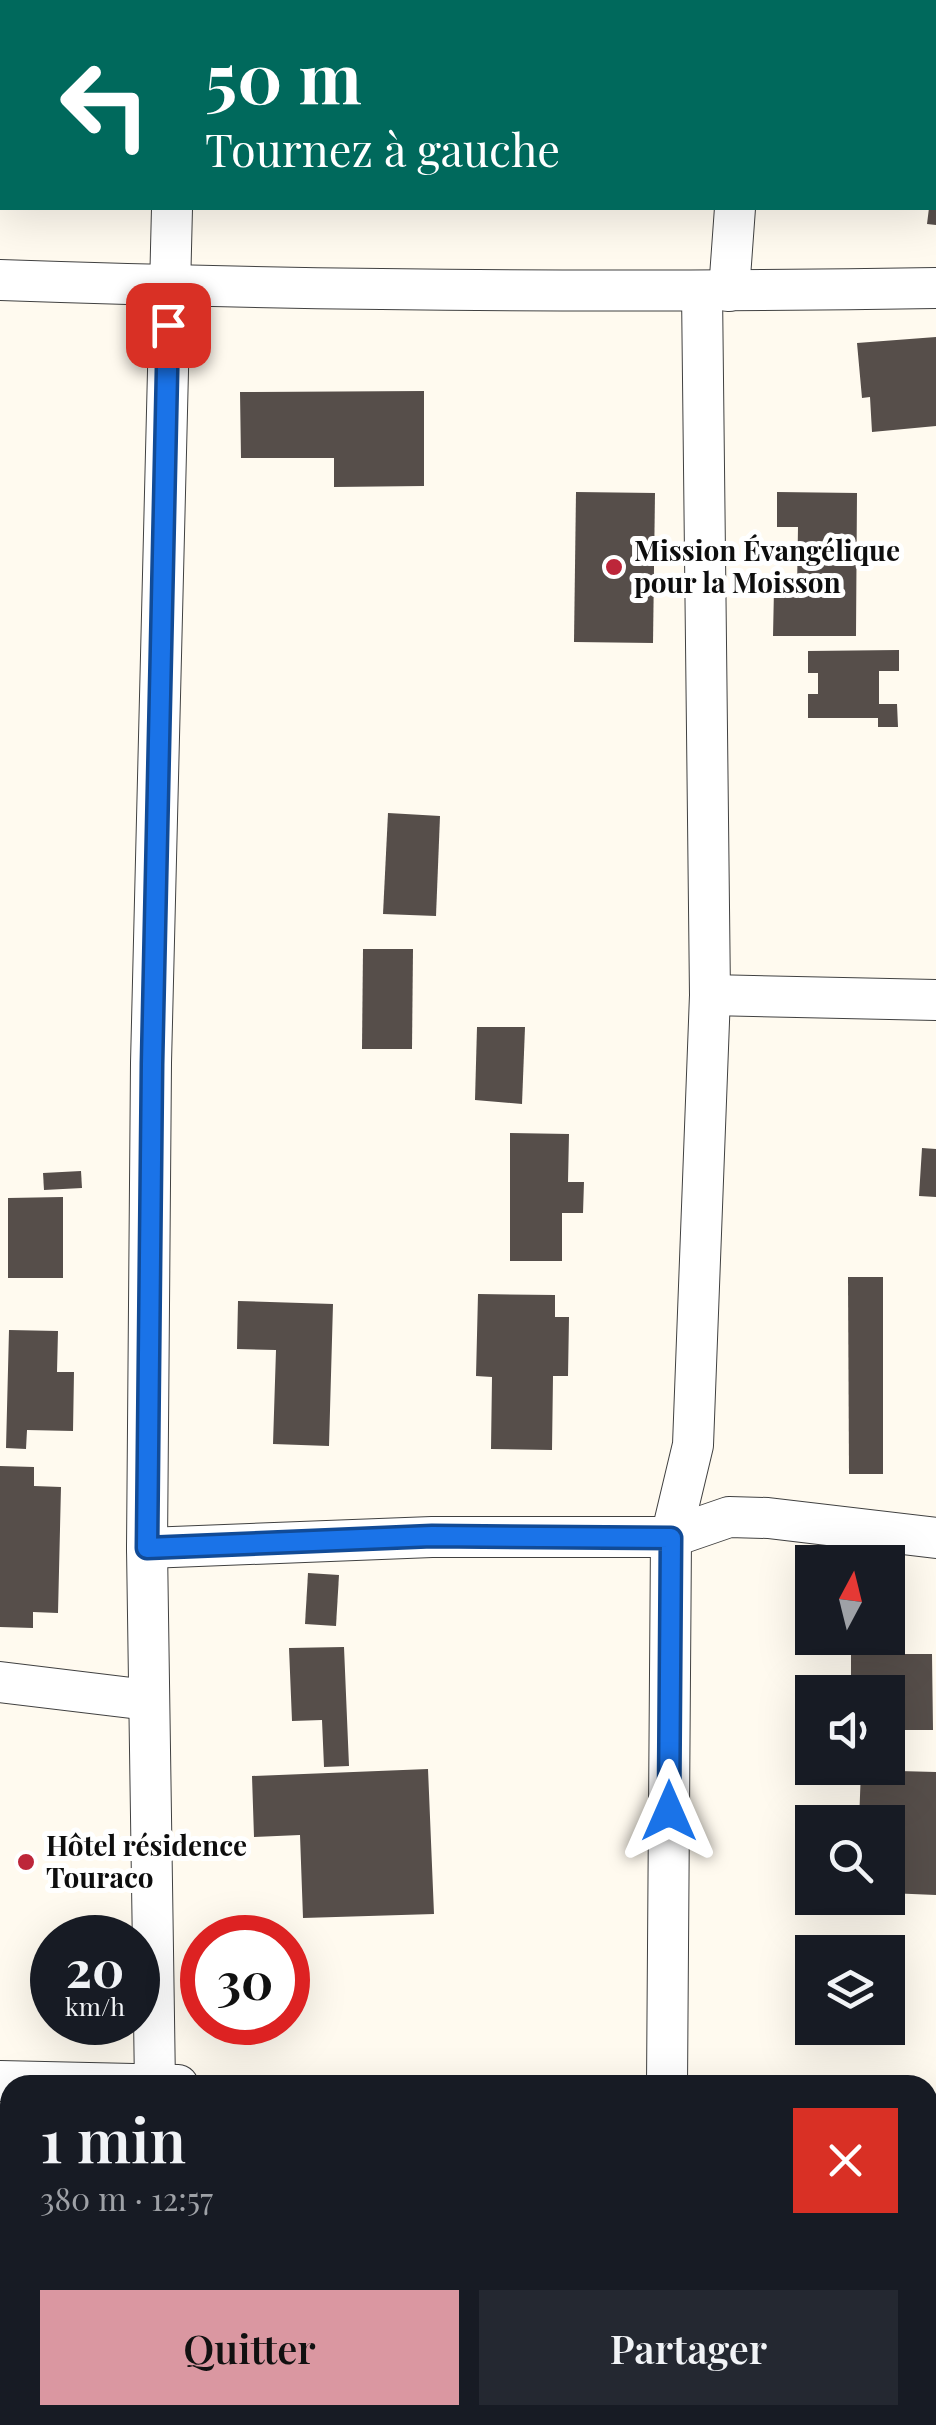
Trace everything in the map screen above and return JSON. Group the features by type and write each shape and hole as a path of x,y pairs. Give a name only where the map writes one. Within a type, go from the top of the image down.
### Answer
{"street":[{"path":"154,2075 147,1548 152,1064 172,210"},
{"path":"667,2075 671,1538 693,1445 710,996 716,291 736,210"},
{"path":"0,280 169,286 716,291 936,288"},
{"path":"710,996 936,1000"},
{"path":"147,1548 432,1536 671,1538 729,1518 768,1518 936,1538"},
{"path":"0,1682 148,1700"}],"building":[{"path":"929,210 936,210 936,225 927,224"},
{"path":"936,337 936,426 872,432 870,397 862,398 857,343"},
{"path":"424,391 424,486 334,487 334,458 241,458 240,392"},
{"name":"Mission Évangélique pour la Moisson","path":"576,492 655,493 653,643 574,642"},
{"path":"777,492 857,493 856,636 773,636 774,589 797,589 798,527 777,527"},
{"path":"899,650 899,671 879,671 879,704 897,704 898,727 878,727 878,718 808,718 808,694 818,694 818,673 808,673 808,651"},
{"path":"388,813 440,816 436,916 383,914"},
{"path":"363,949 413,949 412,1049 362,1049"},
{"path":"477,1027 525,1027 522,1104 475,1100"},
{"path":"510,1133 569,1134 568,1182 584,1182 583,1213 562,1213 562,1261 510,1261"},
{"path":"922,1148 936,1149 936,1197 919,1196"},
{"path":"81,1171 82,1188 44,1190 43,1173"},
{"path":"63,1197 63,1278 8,1278 8,1198"},
{"path":"848,1277 883,1277 883,1474 849,1474"},
{"path":"478,1294 555,1295 555,1317 569,1317 568,1376 553,1376 552,1450 491,1449 492,1377 476,1376"},
{"path":"238,1301 333,1304 329,1446 273,1444 276,1350 237,1349"},
{"path":"9,1330 58,1331 57,1372 74,1372 73,1431 27,1430 26,1449 6,1448"},
{"path":"0,1466 34,1467 34,1486 61,1487 58,1613 33,1612 33,1628 0,1627"},
{"path":"308,1573 339,1575 336,1626 305,1624"},
{"path":"344,1647 349,1766 324,1767 322,1720 292,1721 289,1648"},
{"path":"932,1654 933,1730 905,1730 905,1675 851,1675 851,1655"},
{"path":"428,1769 434,1914 303,1915 300,1835 254,1837 252,1776"},
{"path":"905,1771 936,1772 936,1895 905,1894 905,1805 860,1805 860,1785 905,1785"}],"place":[{"name":"Mission Évangélique pour la Moisson","path":"614,567"},
{"name":"Hôtel résidence Touraco","path":"26,1862"}],"route":[{"path":"168,325 152,1064 147,1548 432,1536 671,1538 669,1811"}]}
